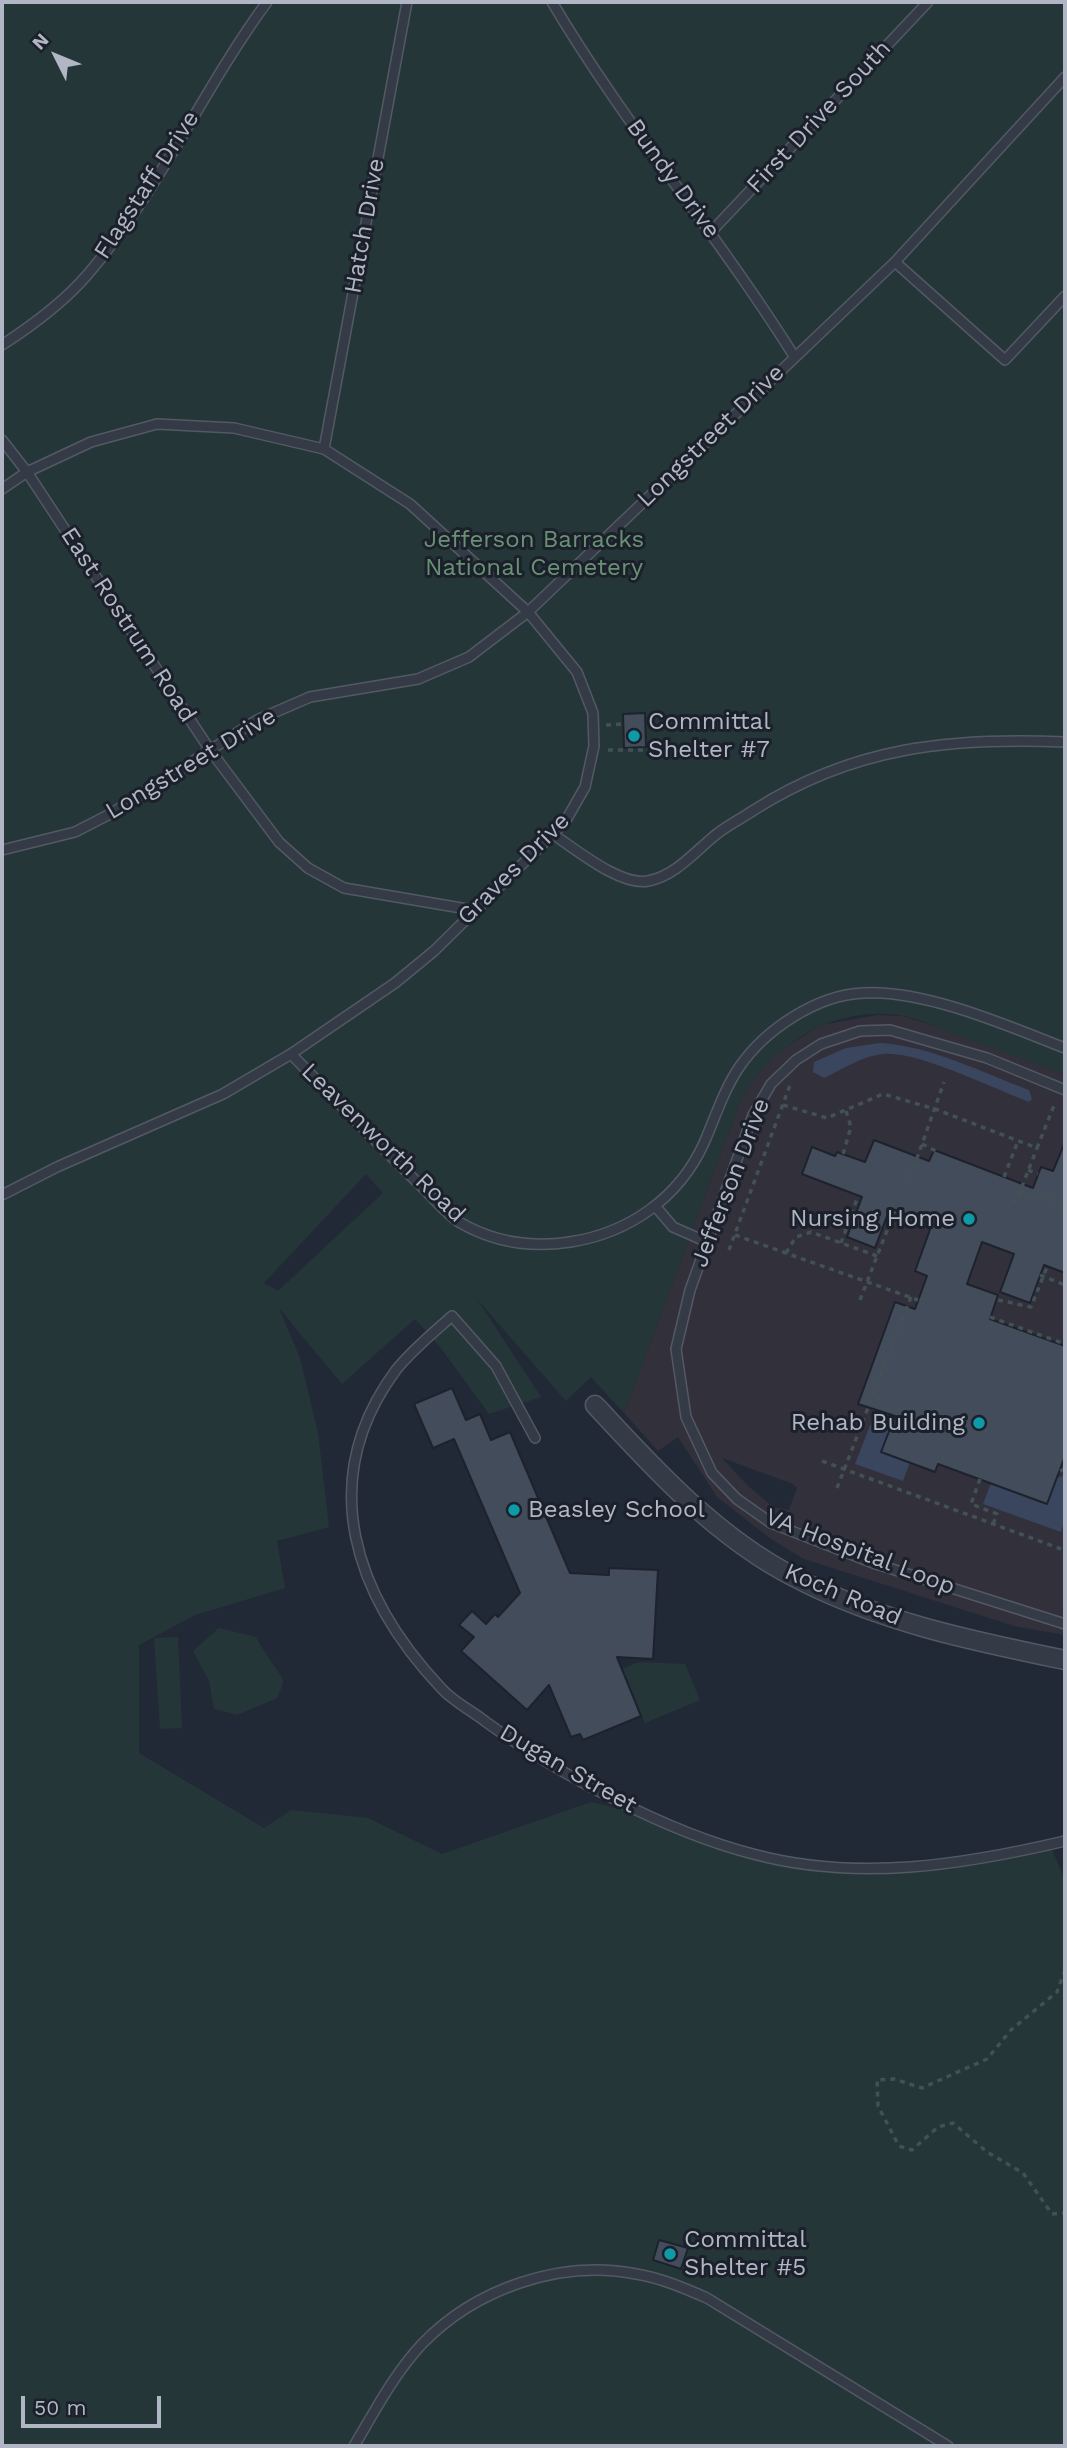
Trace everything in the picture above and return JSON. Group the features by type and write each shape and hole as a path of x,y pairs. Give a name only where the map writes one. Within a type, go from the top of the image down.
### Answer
{"street":[{"name":"Koch Road","path":"595,1405 693,1504 749,1550 794,1578 913,1625 1065,1660"}],"lane":[{"name":"Flagstaff Drive","path":"2,345 37,322 87,275 135,214 237,43 267,2"},
{"name":"Hatch Drive","path":"324,449 407,2"},
{"name":"Bundy Drive","path":"552,2 588,62 711,232 794,356"},
{"name":"First Drive South","path":"711,232 928,2"},
{"name":"Longstreet Drive","path":"2,850 75,832 112,813 257,720 310,697 418,679 468,657 528,611 895,262 1065,77"},
{"path":"895,262 1005,360 1065,296"},
{"name":"Graves Drive","path":"2,489 27,472 91,442 157,424 234,428 324,449 410,504 528,611 577,672 593,713 592,766 576,806 554,835 473,910 435,951 395,983 291,1054 223,1094 57,1167 2,1195"},
{"name":"East Rostrum Road","path":"2,440 27,472 210,750 279,842 308,868 344,888 473,910"},
{"path":"554,835 628,880 647,881 670,873 719,832 779,794 825,772 894,751 947,742 1004,739 1065,742"},
{"name":"Leavenworth Road","path":"291,1054 457,1220 496,1240 550,1245 597,1238 630,1224 656,1207 692,1164 740,1066 778,1028 818,1003 862,992 912,995 1065,1048"},
{"name":"Jefferson Drive","path":"676,1349 690,1290 753,1115 765,1094 796,1060 821,1044 860,1031 890,1030 987,1058 1065,1090"},
{"path":"656,1207 673,1227 707,1242"},
{"name":"Dugan Street","path":"535,1438 496,1366 452,1317 397,1370 370,1416 353,1460 351,1503 356,1541 366,1575 398,1636 444,1691 526,1750 650,1816 753,1854 826,1867 916,1868 996,1857 1065,1841"},
{"name":"VA Hospital Loop","path":"676,1349 686,1417 712,1473 737,1499 772,1522 873,1563 1065,1624"},
{"path":"354,2446 398,2372 422,2344 450,2318 482,2298 546,2275 605,2271 635,2274 671,2283 707,2298 948,2446"}],"path":[{"path":"606,725 623,724"},
{"path":"606,750 646,750"},
{"path":"729,1251 793,1076"},
{"path":"910,1178 944,1082"},
{"path":"783,1105 827,1118 883,1094 935,1109 1037,1148"},
{"path":"1013,1200 1016,1202 1055,1103"},
{"path":"843,1154 851,1127 846,1111"},
{"path":"1004,1177 1018,1140"},
{"path":"922,1144 936,1151"},
{"path":"1028,1170 1038,1174"},
{"path":"1020,1191 1065,1204"},
{"path":"841,1243 858,1196"},
{"path":"860,1300 895,1210"},
{"path":"786,1253 796,1237 804,1233 877,1256"},
{"path":"735,1235 918,1300"},
{"path":"998,1300 1031,1307 1047,1266"},
{"path":"1040,1275 1065,1285"},
{"path":"837,1488 911,1297"},
{"path":"990,1317 1063,1343 1065,1337"},
{"path":"822,1461 1063,1550 1065,1546"},
{"path":"980,1479 971,1504 997,1514 993,1524"},
{"path":"1065,1970 1057,1992 1011,2030 987,2059 922,2088 894,2079 877,2080 878,2106 899,2146 912,2150 938,2127 953,2123 987,2152 1023,2173 1052,2214 1065,2213"}],"shaded area":[{"path":"878,1015 902,1016 929,1024 1065,1074 1065,1635 1014,1626 804,1559 771,1539 717,1497 678,1437 658,1451 624,1413 741,1099 751,1082 776,1053 821,1025"}],"green space":[{"name":"Jefferson Barracks National Cemetery","path":"2,2 1065,2 1065,1074 903,1016 854,1016 831,1022 789,1045 754,1079 741,1099 624,1413 591,1377 566,1401 477,1299 541,1397 489,1414 440,1347 415,1319 342,1384 279,1308 300,1358 318,1433 329,1527 277,1541 285,1588 195,1615 139,1645 139,1753 264,1828 291,1810 368,1818 442,1854 591,1802 650,1816 764,1860 912,1868 1050,1845 1065,1880 1065,2446 2,2446","holes":["366,1174 383,1193 278,1291 264,1283"]},
{"path":"219,1628 256,1637 283,1681 277,1698 237,1715 214,1709 209,1681 193,1651"},
{"path":"178,1637 182,1728 160,1729 154,1638"},
{"path":"639,1662 685,1664 700,1700 645,1723 622,1669"}],"water":[{"path":"880,1043 918,1049 956,1061 1029,1090 1032,1099 1029,1102 936,1064 899,1055 868,1057 824,1078 813,1072 814,1062 846,1048"},
{"path":"904,1391 882,1452 910,1462 903,1481 855,1464 876,1410 882,1412"},
{"path":"1065,1475 1065,1518 1061,1532 983,1504 991,1483 1047,1504 1057,1478"}],"pier":[{"path":"722,1458 793,1484 797,1488 789,1510 773,1507 748,1486"}],"building":[{"name":"Committal Shelter #7","path":"645,713 646,747 624,748 623,714"},
{"path":"874,1140 929,1161 934,1150 1033,1188 1041,1167 1053,1171 1065,1142 1065,1273 1044,1265 1030,1303 1000,1292 1014,1254 982,1242 967,1284 998,1295 990,1319 1065,1346 1065,1456 1047,1504 938,1464 935,1472 881,1452 895,1416 858,1404 895,1302 915,1309 927,1276 915,1271 932,1224 890,1208 875,1248 847,1237 862,1197 802,1174 812,1147 835,1156 837,1152 865,1162"},
{"name":"Beasley School","path":"452,1388 466,1420 480,1414 491,1440 510,1432 570,1573 609,1575 609,1568 658,1570 653,1659 617,1657 641,1716 583,1740 580,1734 571,1737 549,1685 527,1710 461,1651 474,1637 459,1625 472,1611 486,1624 495,1614 498,1617 520,1593 454,1439 433,1448 414,1404"},
{"name":"Committal Shelter #5","path":"659,2240 688,2248 681,2269 653,2260"}],"place":[{"name":"Committal Shelter #7","path":"634,736"},
{"name":"Nursing Home","path":"969,1219"},
{"name":"Rehab Building","path":"979,1423"},
{"name":"Beasley School","path":"514,1510"},
{"name":"Committal Shelter #5","path":"670,2254"}]}
